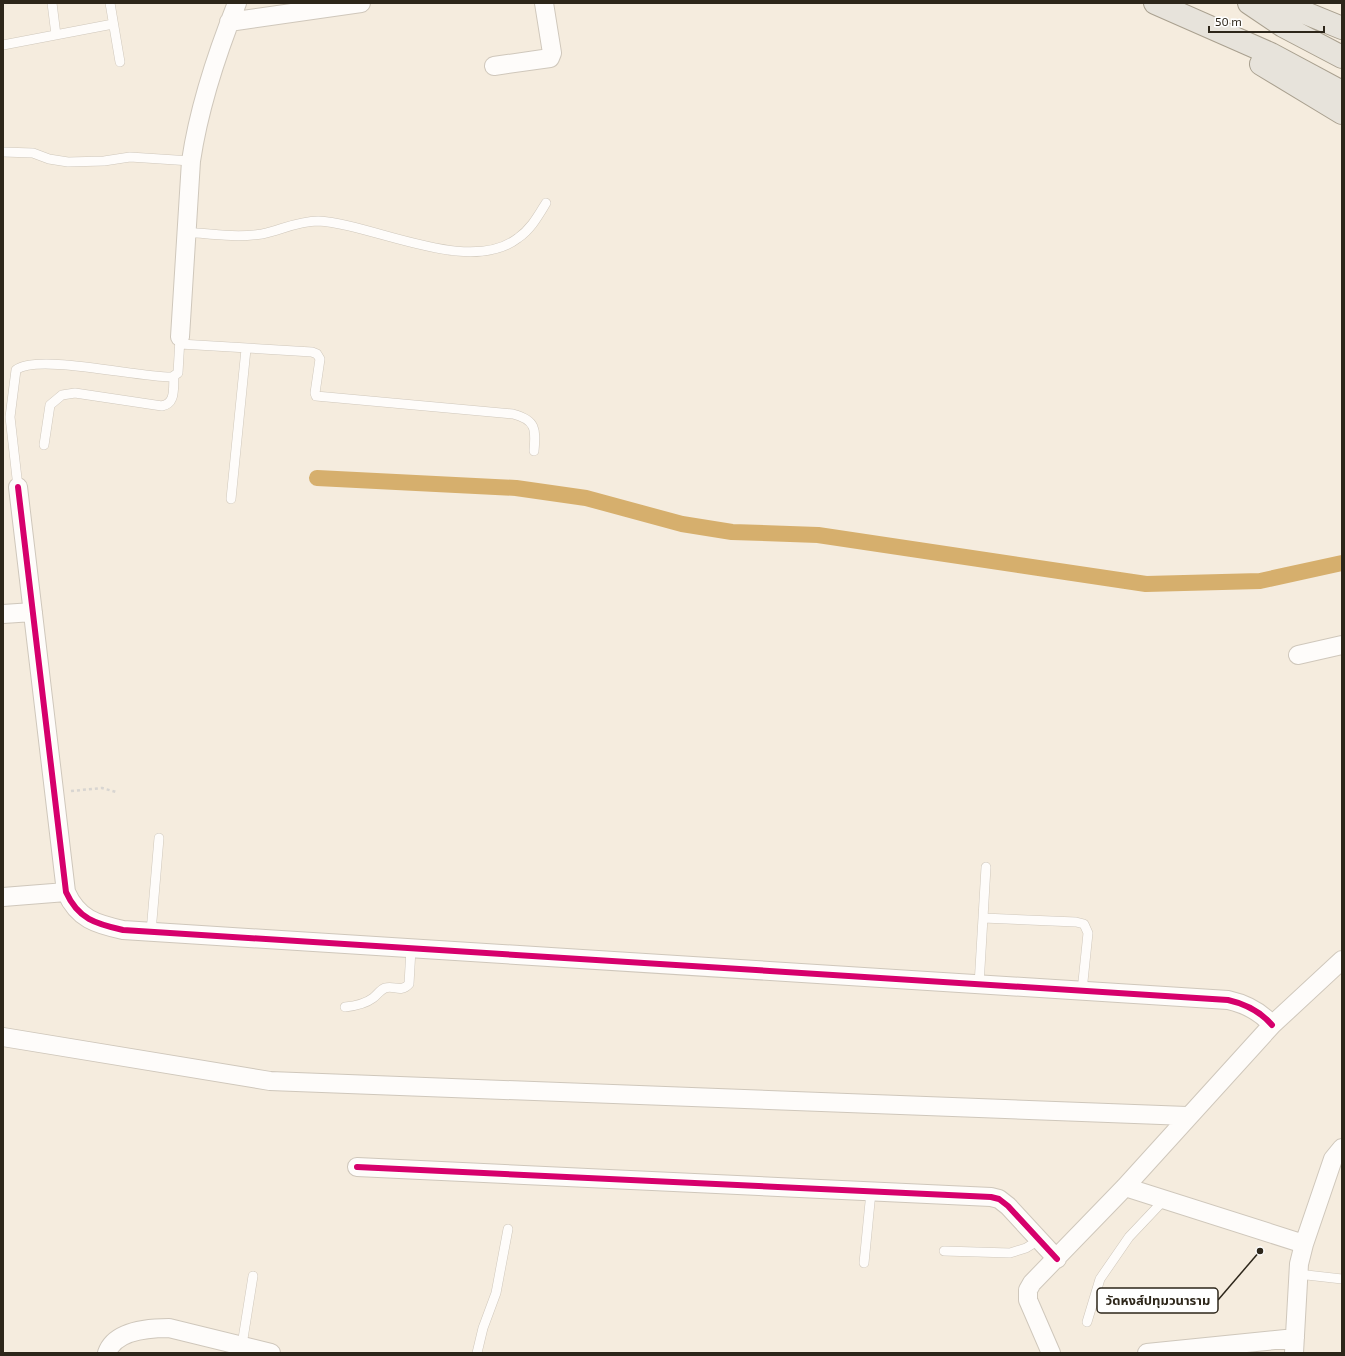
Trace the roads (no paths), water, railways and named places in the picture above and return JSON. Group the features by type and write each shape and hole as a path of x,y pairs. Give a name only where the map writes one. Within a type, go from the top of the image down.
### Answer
{"main road":[{"path":"1155,3 1271,54 1342,92"},
{"path":"1249,3 1283,26 1342,57"},
{"path":"1281,3 1342,28"},
{"path":"1174,11 1342,113"}],"street":[{"path":"180,341 191,161 195,135 229,22 237,3"},
{"path":"229,22 361,3"},
{"path":"494,66 550,58 552,53 544,3"},
{"path":"18,487 66,892 78,910 96,924 123,930 151,932 1082,992 1228,1000 1240,1002 1262,1014 1272,1025"},
{"path":"3,614 33,612"},
{"path":"1298,655 1342,645"},
{"path":"3,897 66,892"},
{"path":"1051,1353 1028,1300 1028,1290 1032,1283 1125,1187 1187,1116 1272,1025 1342,960"},
{"path":"3,1037 270,1080 1187,1116"},
{"path":"1147,1353 1294,1346 1298,1274 1304,1244 1333,1158 1342,1148"},
{"path":"357,1167 999,1199 1008,1206 1057,1258"},
{"path":"1125,1187 1304,1244"},
{"path":"107,1353 116,1340 138,1330 153,1328 169,1328 271,1353"}],"lane":[{"path":"52,3 56,35"},
{"path":"110,3 120,62"},
{"path":"3,45 113,24"},
{"path":"3,152 32,153 49,159 68,162 104,161 130,157 191,161"},
{"path":"186,232 249,235 261,234 306,221 324,222 336,223 421,245 448,250 470,252 486,251 506,246 518,238 534,222 546,203"},
{"path":"44,446 50,405 62,395 75,393 162,406 168,405 172,400 174,377 178,373 180,341 246,349 317,354 320,359 315,393 320,397 513,414 526,417 531,423 534,432 534,451"},
{"path":"231,499 246,349"},
{"path":"18,487 7,432 16,370 24,366 50,364 174,377"},
{"path":"151,932 158,838"},
{"path":"979,985 986,867"},
{"path":"983,918 1076,922 1084,924 1088,932 1082,992"},
{"path":"345,1007 366,1002 385,988 390,987 398,990 407,986 409,984 411,948"},
{"path":"864,1263 871,1192"},
{"path":"1087,1322 1100,1279 1129,1237 1164,1200"},
{"path":"477,1353 483,1328 496,1293 508,1229"},
{"path":"944,1251 1010,1253 1026,1248 1039,1240"},
{"path":"1298,1274 1342,1279"},
{"path":"242,1345 253,1276"}],"waterway":[{"path":"317,478 516,488 586,498 682,524 732,532 818,535 1146,584 1260,581 1342,563"}],"place":[{"name":"วัดหงส์ปทุมวนาราม","path":"1260,1251"}]}
